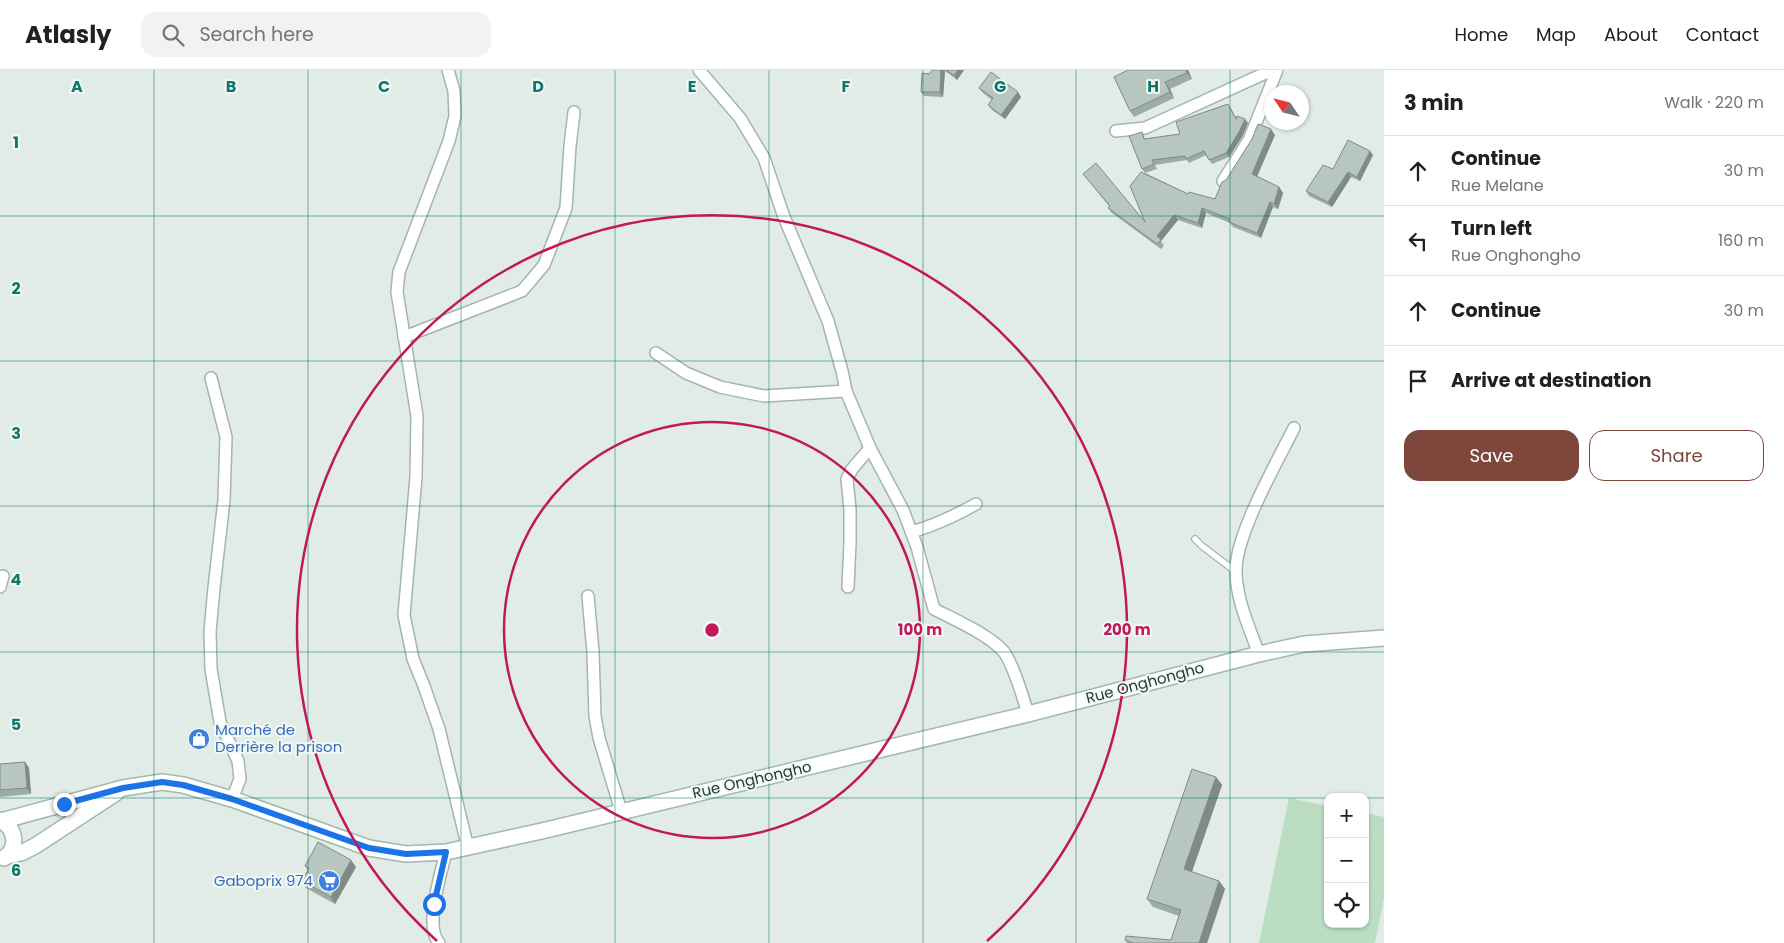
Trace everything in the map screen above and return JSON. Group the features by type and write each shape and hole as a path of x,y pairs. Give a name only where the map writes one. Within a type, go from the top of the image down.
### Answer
{"main road":[{"name":"Rue Onghongho","path":"1,820 123,788 162,782 183,785 232,799 369,848 406,854 446,852 1028,714 1259,654 1304,644 1384,638"},
{"path":"2,859 35,846 123,788"},
{"path":"1,820 12,830 14,837 12,850 2,859"}],"street":[{"path":"448,70 454,91 455,116 449,141 399,272 397,292 417,416 416,477 404,615 413,660 439,729 468,848"},
{"path":"699,70 740,118 764,158 784,216 828,321 846,391 870,448 903,510 912,532 934,609 988,638 1004,653 1021,691 1028,714"},
{"path":"1116,131 1146,128 1272,70"},
{"path":"1223,181 1249,140 1277,70"},
{"path":"404,337 522,291 544,265 566,208 574,112"},
{"path":"656,352 686,373 720,387 764,396 846,391"},
{"path":"211,378 226,437 224,500 210,632 211,669 220,722 238,761 240,779 232,799"},
{"path":"1259,654 1241,606 1236,571 1240,546 1251,517 1294,428"},
{"path":"848,588 850,509 847,479 852,469 870,448"},
{"path":"912,532 955,516 976,504"},
{"path":"588,596 593,652 595,716 599,738 621,811"},
{"path":"438,943 434,936 432,922 446,852"}],"lane":[{"path":"1195,539 1213,555 1236,571"}],"green space":[{"path":"1289,798 1324,805 1324,928 1369,928 1369,814 1384,817 1384,898 1375,943 1259,943"}],"building":[{"path":"932,70 941,70 940,92 921,92 922,73 929,74"},
{"path":"946,70 958,70 954,75"},
{"path":"1128,70 1186,70 1187,73 1165,82 1170,92 1130,111 1114,77"},
{"path":"991,72 1018,92 1001,115 988,105 993,98 979,88"},
{"path":"1228,104 1236,119 1237,116 1245,119 1226,153 1209,160 1204,151 1186,159 1185,156 1152,160 1154,164 1142,169 1129,136 1142,132 1144,139 1180,134 1176,122"},
{"path":"1258,124 1264,126 1264,130 1271,130 1252,174 1279,187 1274,204 1270,202 1257,233 1229,222 1230,219 1202,208 1198,223 1174,215 1157,236 1161,240 1157,244 1108,208 1110,206 1083,174 1096,163 1145,222 1130,186 1141,172 1188,194 1189,192 1215,199 1222,182 1226,180 1252,139"},
{"path":"1348,140 1370,151 1357,177 1348,172 1328,202 1306,191 1323,165 1333,169"},
{"path":"25,762 27,788 0,790 0,764"},
{"path":"1192,769 1216,777 1184,869 1219,881 1199,943 1133,943 1125,940 1126,936 1171,940 1181,910 1147,899"},
{"name":"Gaboprix 974","path":"318,842 351,860 331,897 302,881 309,868 305,866"}],"place":[{"name":"Marché de Derrière la prison","path":"199,739"},
{"name":"Gaboprix 974","path":"329,881"}],"route":[{"path":"64,804 123,788 162,782 183,785 232,799 369,848 406,854 446,852 434,904"}]}
